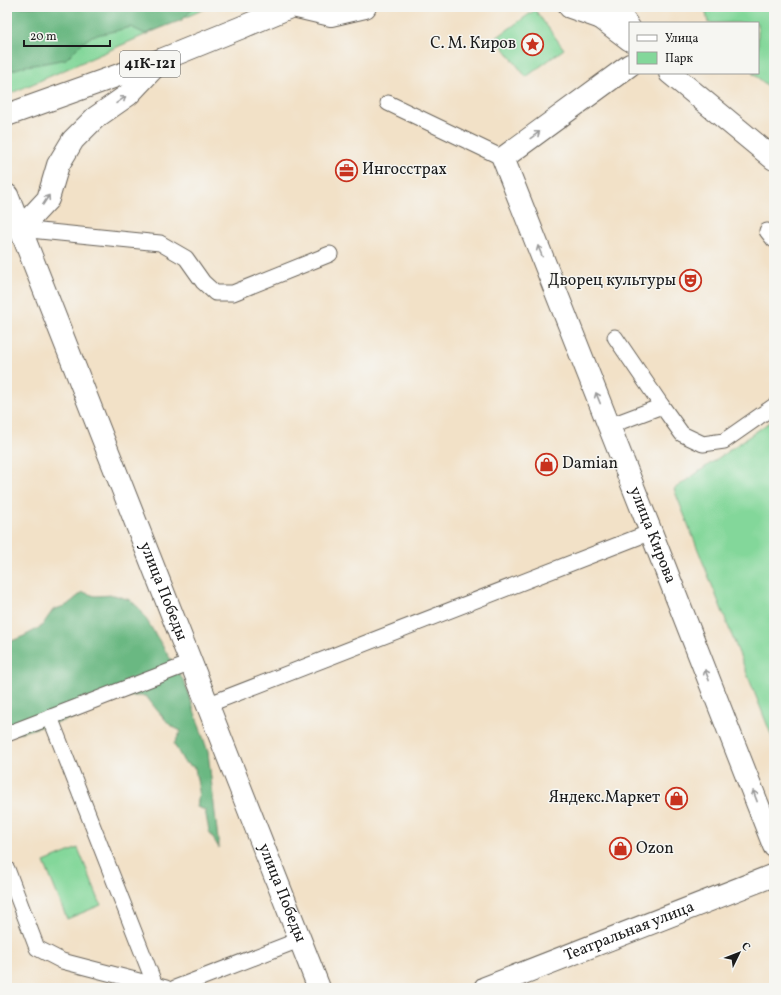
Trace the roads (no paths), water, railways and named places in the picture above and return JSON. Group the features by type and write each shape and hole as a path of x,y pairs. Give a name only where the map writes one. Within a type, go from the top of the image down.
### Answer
{"street":[{"name":"41К-121","path":"7,115 161,60 290,7"},
{"path":"296,7 331,15 365,7"},
{"path":"570,7 602,11 629,28"},
{"path":"602,11 629,39"},
{"path":"20,229 48,199 58,165 73,140 95,118 128,95 161,60"},
{"path":"503,158 629,66"},
{"path":"671,74 774,159"},
{"name":"улица Кирова","path":"503,158 610,426 774,846"},
{"name":"улица Победы","path":"7,195 318,988"},
{"name":"Театральная улица","path":"485,988 774,876"}],"lane":[{"path":"388,103 503,158"},
{"path":"20,229 160,243 186,258 202,282 215,293 233,293 330,254"},
{"path":"614,337 682,434 703,444 724,441 774,406"},
{"path":"610,426 662,406"},
{"path":"207,705 651,532"},
{"path":"7,734 191,663"},
{"path":"50,717 160,987"},
{"path":"7,868 37,948 62,961 160,987"},
{"path":"175,988 299,940"}],"place":[{"name":"С. М. Киров","path":"532,44"},
{"name":"Ингосстрах","path":"347,170"},
{"name":"Дворец культуры","path":"691,281"},
{"name":"Damian","path":"547,464"},
{"name":"Яндекс.Маркет","path":"676,798"},
{"name":"Ozon","path":"621,849"}]}
